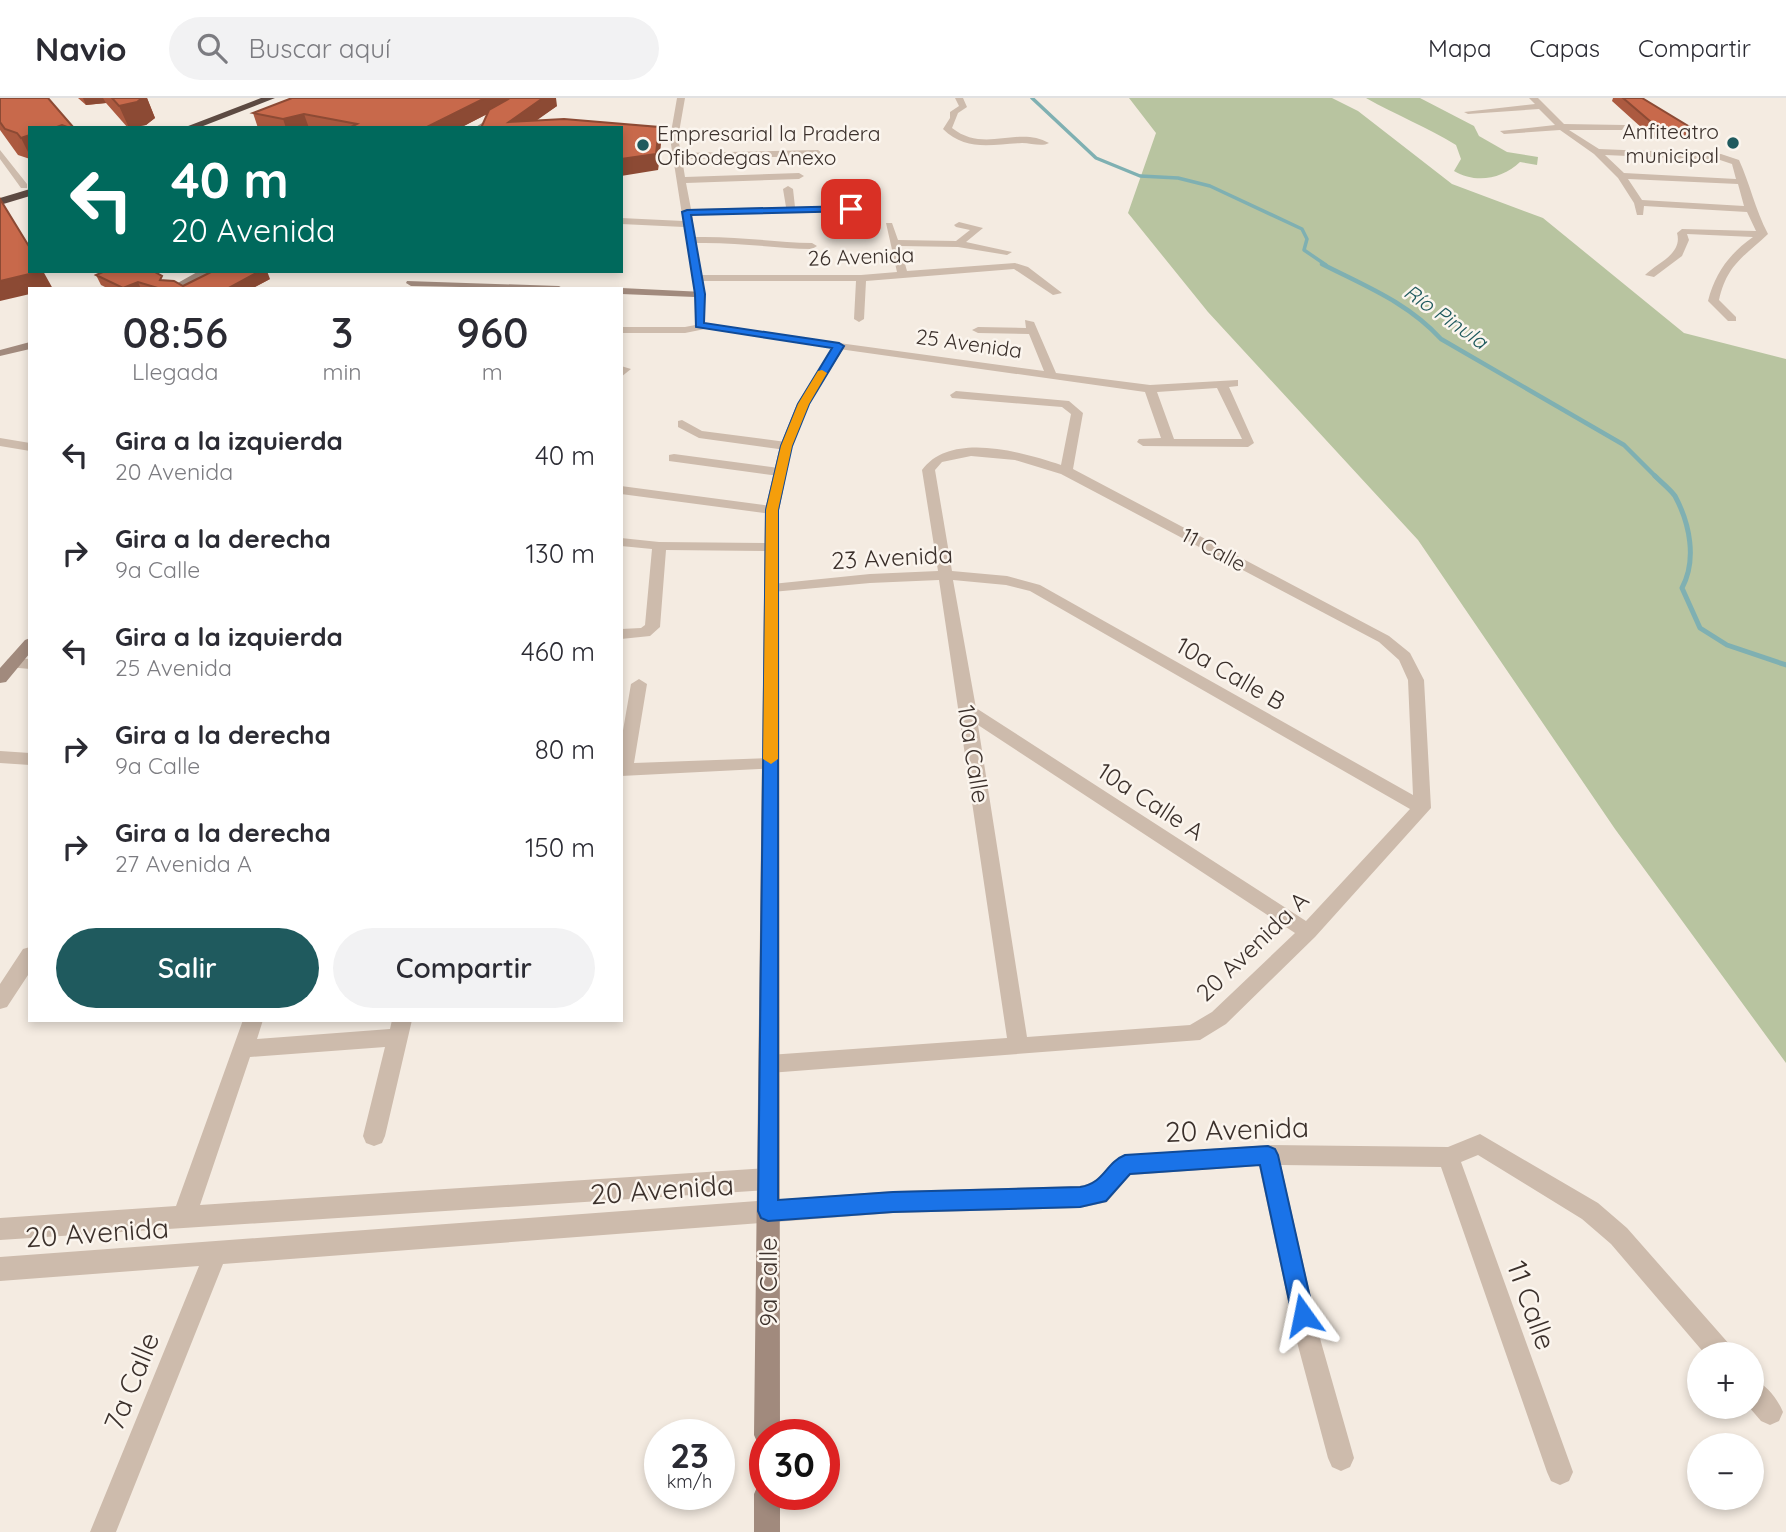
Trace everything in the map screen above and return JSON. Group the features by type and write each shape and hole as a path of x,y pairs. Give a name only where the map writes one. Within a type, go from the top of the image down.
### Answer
{"highway":[{"path":"193,126 270,98"},
{"path":"213,126 283,100"},
{"path":"0,194 28,187"},
{"path":"0,202 28,187"}],"street":[{"path":"481,126 529,98"},
{"path":"623,330 685,330 703,326 698,278 674,138 680,98"},
{"path":"959,98 963,107 954,112 947,129 966,143 981,145 1030,139 1045,142"},
{"path":"1533,98 1561,127 1597,152 1622,176 1639,208 1750,209"},
{"path":"1468,111 1541,106"},
{"path":"1504,131 1622,127"},
{"path":"661,137 674,138"},
{"path":"1597,152 1721,157 1733,160 1744,182 1750,209 1763,234"},
{"path":"0,153 28,187"},
{"path":"677,156 818,153"},
{"path":"720,168 774,167"},
{"path":"680,174 693,168"},
{"path":"680,174 799,176"},
{"path":"1622,176 1744,182"},
{"path":"788,189 790,210"},
{"path":"687,212 872,208"},
{"path":"623,221 688,224"},
{"path":"889,225 903,275"},
{"path":"958,244 978,228 959,225"},
{"path":"1650,275 1678,254 1684,240 1682,233 1692,231 1763,234"},
{"path":"1732,319 1713,301 1716,286 1738,250 1763,234"},
{"path":"690,240 736,239 758,244 812,246"},
{"path":"894,243 958,244 1007,252"},
{"name":"26 Avenida","path":"698,278 861,278 979,271 1015,266 1024,269 1057,293"},
{"path":"176,287 204,273"},
{"path":"859,318 861,278"},
{"path":"410,286 460,287"},
{"path":"623,291 700,294"},
{"name":"25 Avenida","path":"703,326 1150,388 1228,384 1249,441 1244,444 1169,443"},
{"path":"978,330 1030,327 1051,374"},
{"path":"0,353 28,346"},
{"name":"9a Calle","path":"767,1419 772,510 786,446 803,404 839,346"},
{"path":"1143,442 1169,443 1150,388"},
{"path":"956,395 1065,404 1073,408 1077,414 1066,471"},
{"path":"682,424 699,434 786,446"},
{"path":"0,442 28,447"},
{"name":"11 Calle","path":"931,464 949,456 1007,454 1044,461 1384,639 1400,651 1412,666 1416,680 1422,808"},
{"path":"674,458 779,472"},
{"name":"10a Calle","path":"931,464 928,470 968,711 1018,1044"},
{"path":"623,490 772,510"},
{"path":"623,542 659,546 772,547"},
{"path":"623,634 650,631 659,546"},
{"name":"23 Avenida","path":"772,588 944,576 992,576 1015,581"},
{"name":"10a Calle B","path":"1015,581 1035,588 1422,808"},
{"path":"0,678 28,645"},
{"path":"13,663 28,664"},
{"path":"639,684 623,770 771,764"},
{"name":"10a Calle A","path":"968,711 1308,932"},
{"path":"0,757 28,759"},
{"name":"20 Avenida A","path":"769,1064 1018,1044 1194,1034 1219,1018 1308,932 1422,808"},
{"path":"0,1002 28,958"},
{"path":"184,1217 252,1022"},
{"path":"243,1049 400,1029 374,1136"},
{"name":"20 Avenida","path":"0,1269 893,1202 1080,1197 1099,1194 1125,1165 1268,1155 1448,1157 1482,1144 1590,1211 1619,1236 1711,1342"},
{"path":"1268,1155 1309,1342 1341,1458"},
{"name":"11 Calle","path":"1448,1157 1560,1472"},
{"name":"20 Avenida","path":"0,1229 768,1179"},
{"name":"7a Calle","path":"103,1532 216,1253"},
{"path":"1764,1405 1770,1412"},
{"path":"766,1532 767,1510"}],"green space":[{"path":"1129,98 1332,98 1358,111 1452,184 1543,218 1684,333 1786,359 1786,1063 1615,829 1418,540 1208,312 1128,213 1156,133"},
{"path":"1366,98 1420,98 1474,126 1479,136 1507,152 1538,157 1537,165 1520,162 1513,168 1489,178 1462,175 1454,171 1461,159 1456,145"}],"building":[{"path":"0,98 48,98 72,126 28,126 28,136 21,138 17,133 5,129 0,122"},
{"path":"112,98 142,98 137,102 119,106"},
{"path":"292,98 485,98 429,126 353,126 357,124 304,114 283,119 253,113"},
{"path":"510,98 543,98 509,122 564,119 659,127 656,154 623,159 623,126 482,126 489,110"},
{"path":"1623,98 1642,98 1693,129 1658,128"},
{"path":"0,199 28,245 28,273 34,273 0,281"},
{"path":"157,273 162,276 160,280 174,281 183,286 209,273 256,273 231,287 154,287 138,282 121,287 96,275"}],"waterway":[{"name":"Río Pinula","path":"1032,98 1096,158 1140,176 1178,178 1210,186 1302,229 1307,239 1304,250 1326,265"},
{"name":"Río Pinula","path":"1322,264 1385,296 1414,315 1441,339 1624,445 1655,476"},
{"name":"Río Pinula","path":"1655,476 1675,496 1685,518 1690,554 1687,577 1682,588 1700,628 1727,645 1786,665"}],"slow traffic":[{"path":"771,759 772,510 786,446 803,404 822,373"}],"place":[{"name":"Anfiteatro municipal","path":"1733,143"},
{"name":"Empresarial la Pradera Ofibodegas Anexo","path":"643,145"}],"route":[{"path":"851,209 687,212 700,294 699,325 839,346 803,404 786,446 772,510 768,1211 893,1202 1080,1197 1099,1194 1125,1165 1268,1155 1303,1315"}]}
